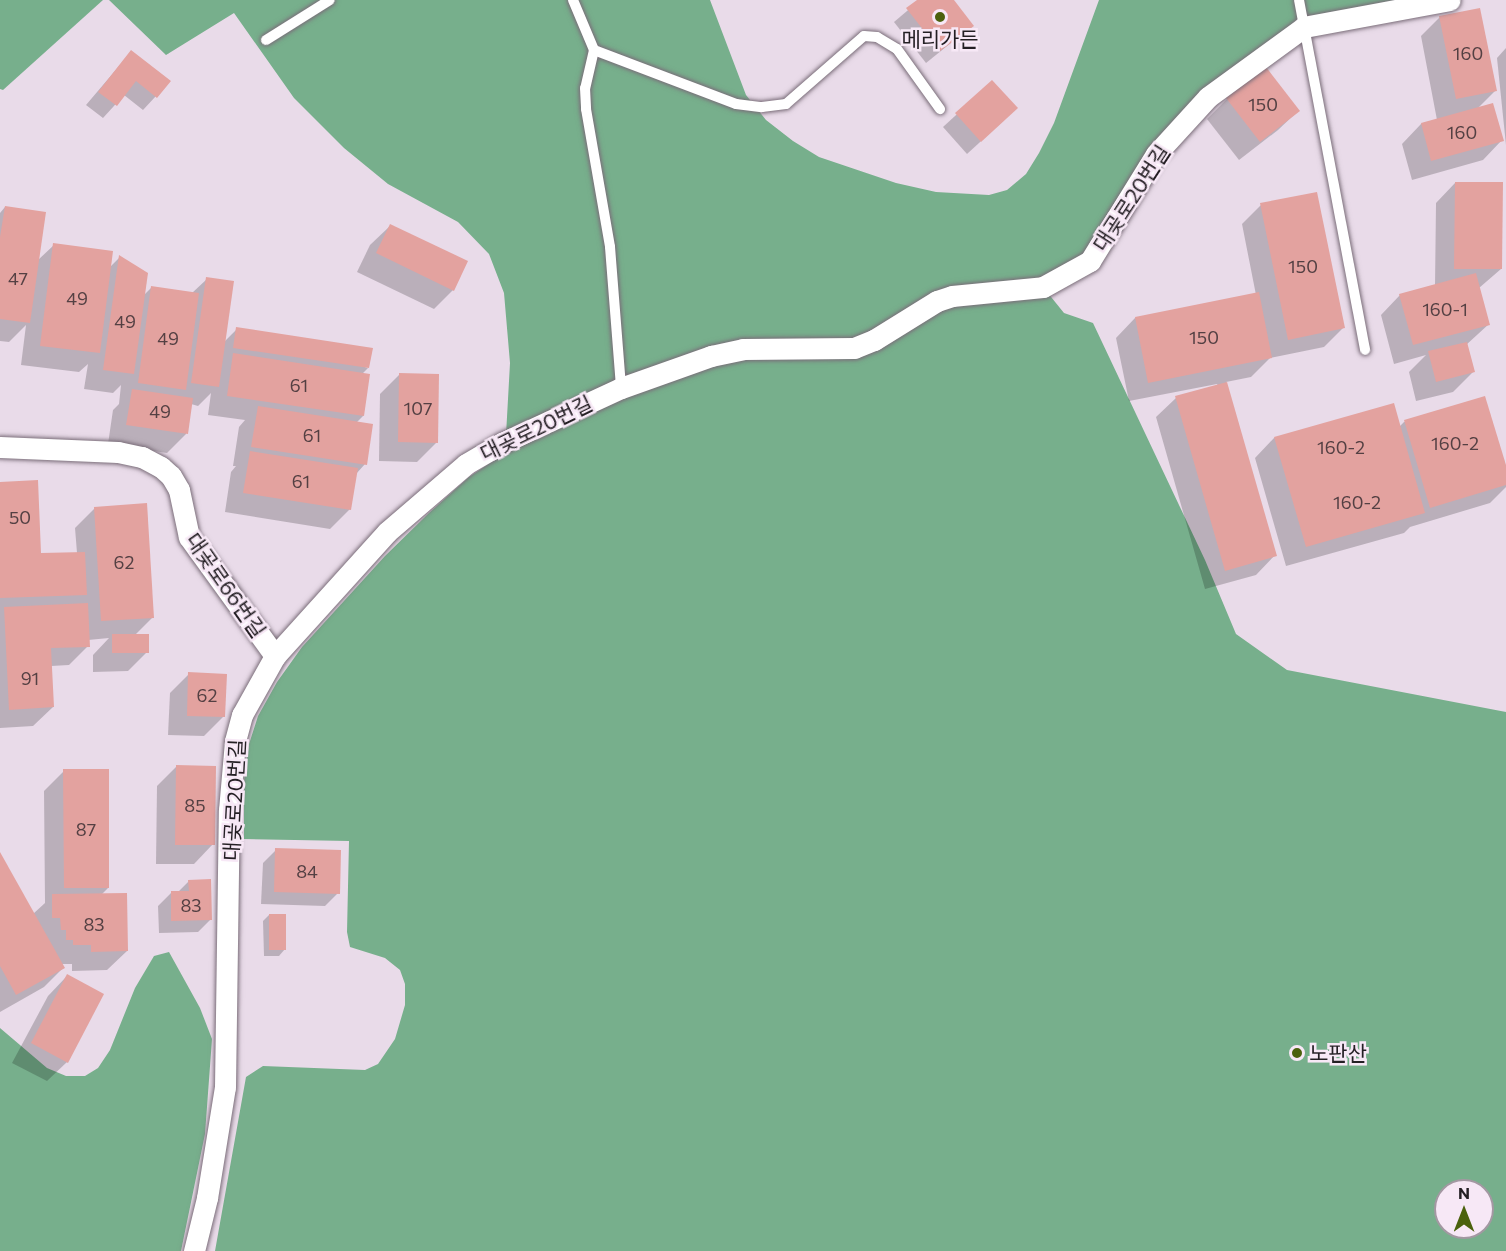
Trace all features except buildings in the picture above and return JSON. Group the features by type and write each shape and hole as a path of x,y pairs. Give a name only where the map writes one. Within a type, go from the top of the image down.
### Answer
{"street":[{"name":"대곶로20번길","path":"194,1251 207,1198 225,1087 229,810 235,741 242,715 275,656 381,539 444,481 466,464 502,443 621,388 711,356 743,349 854,348 874,340 937,301 952,296 1043,287 1090,261 1156,154 1208,97 1304,27 1450,0"},
{"name":"대곶로66번길","path":"0,447 118,452 142,457 161,467 171,476 179,490 189,537 275,656"}],"lane":[{"path":"266,40 330,0"},
{"path":"573,0 594,50 585,88 586,109 610,247 621,388"},
{"path":"1299,0 1365,350"},
{"path":"594,50 736,104 762,107 786,104 864,36 877,37 897,49 940,109"}],"green space":[{"path":"0,0 103,0 3,90 0,89"},
{"path":"109,0 710,0 746,95 766,120 793,141 819,157 896,183 936,192 989,195 1007,190 1026,174 1039,153 1054,123 1099,0 1445,0 1304,27 1208,97 1090,261 1043,287 1064,313 1093,323 1205,560 1236,634 1287,670 1506,712 1506,1251 215,1251 246,1077 263,1066 365,1070 378,1064 395,1039 405,1005 405,984 400,970 385,958 350,947 347,932 349,841 244,839 244,781 249,744 258,716 277,682 302,647 385,556 469,477 505,453 510,363 504,293 489,254 458,222 388,184 344,148 294,98 234,13 166,55"},
{"path":"169,952 200,1008 212,1039 205,1134 181,1251 0,1251 0,1028 47,1068 66,1076 85,1076 98,1068 110,1050 135,988 154,956"}],"place":[{"name":"메리가든","path":"940,17"},
{"name":"노판산","path":"1297,1053"}]}
